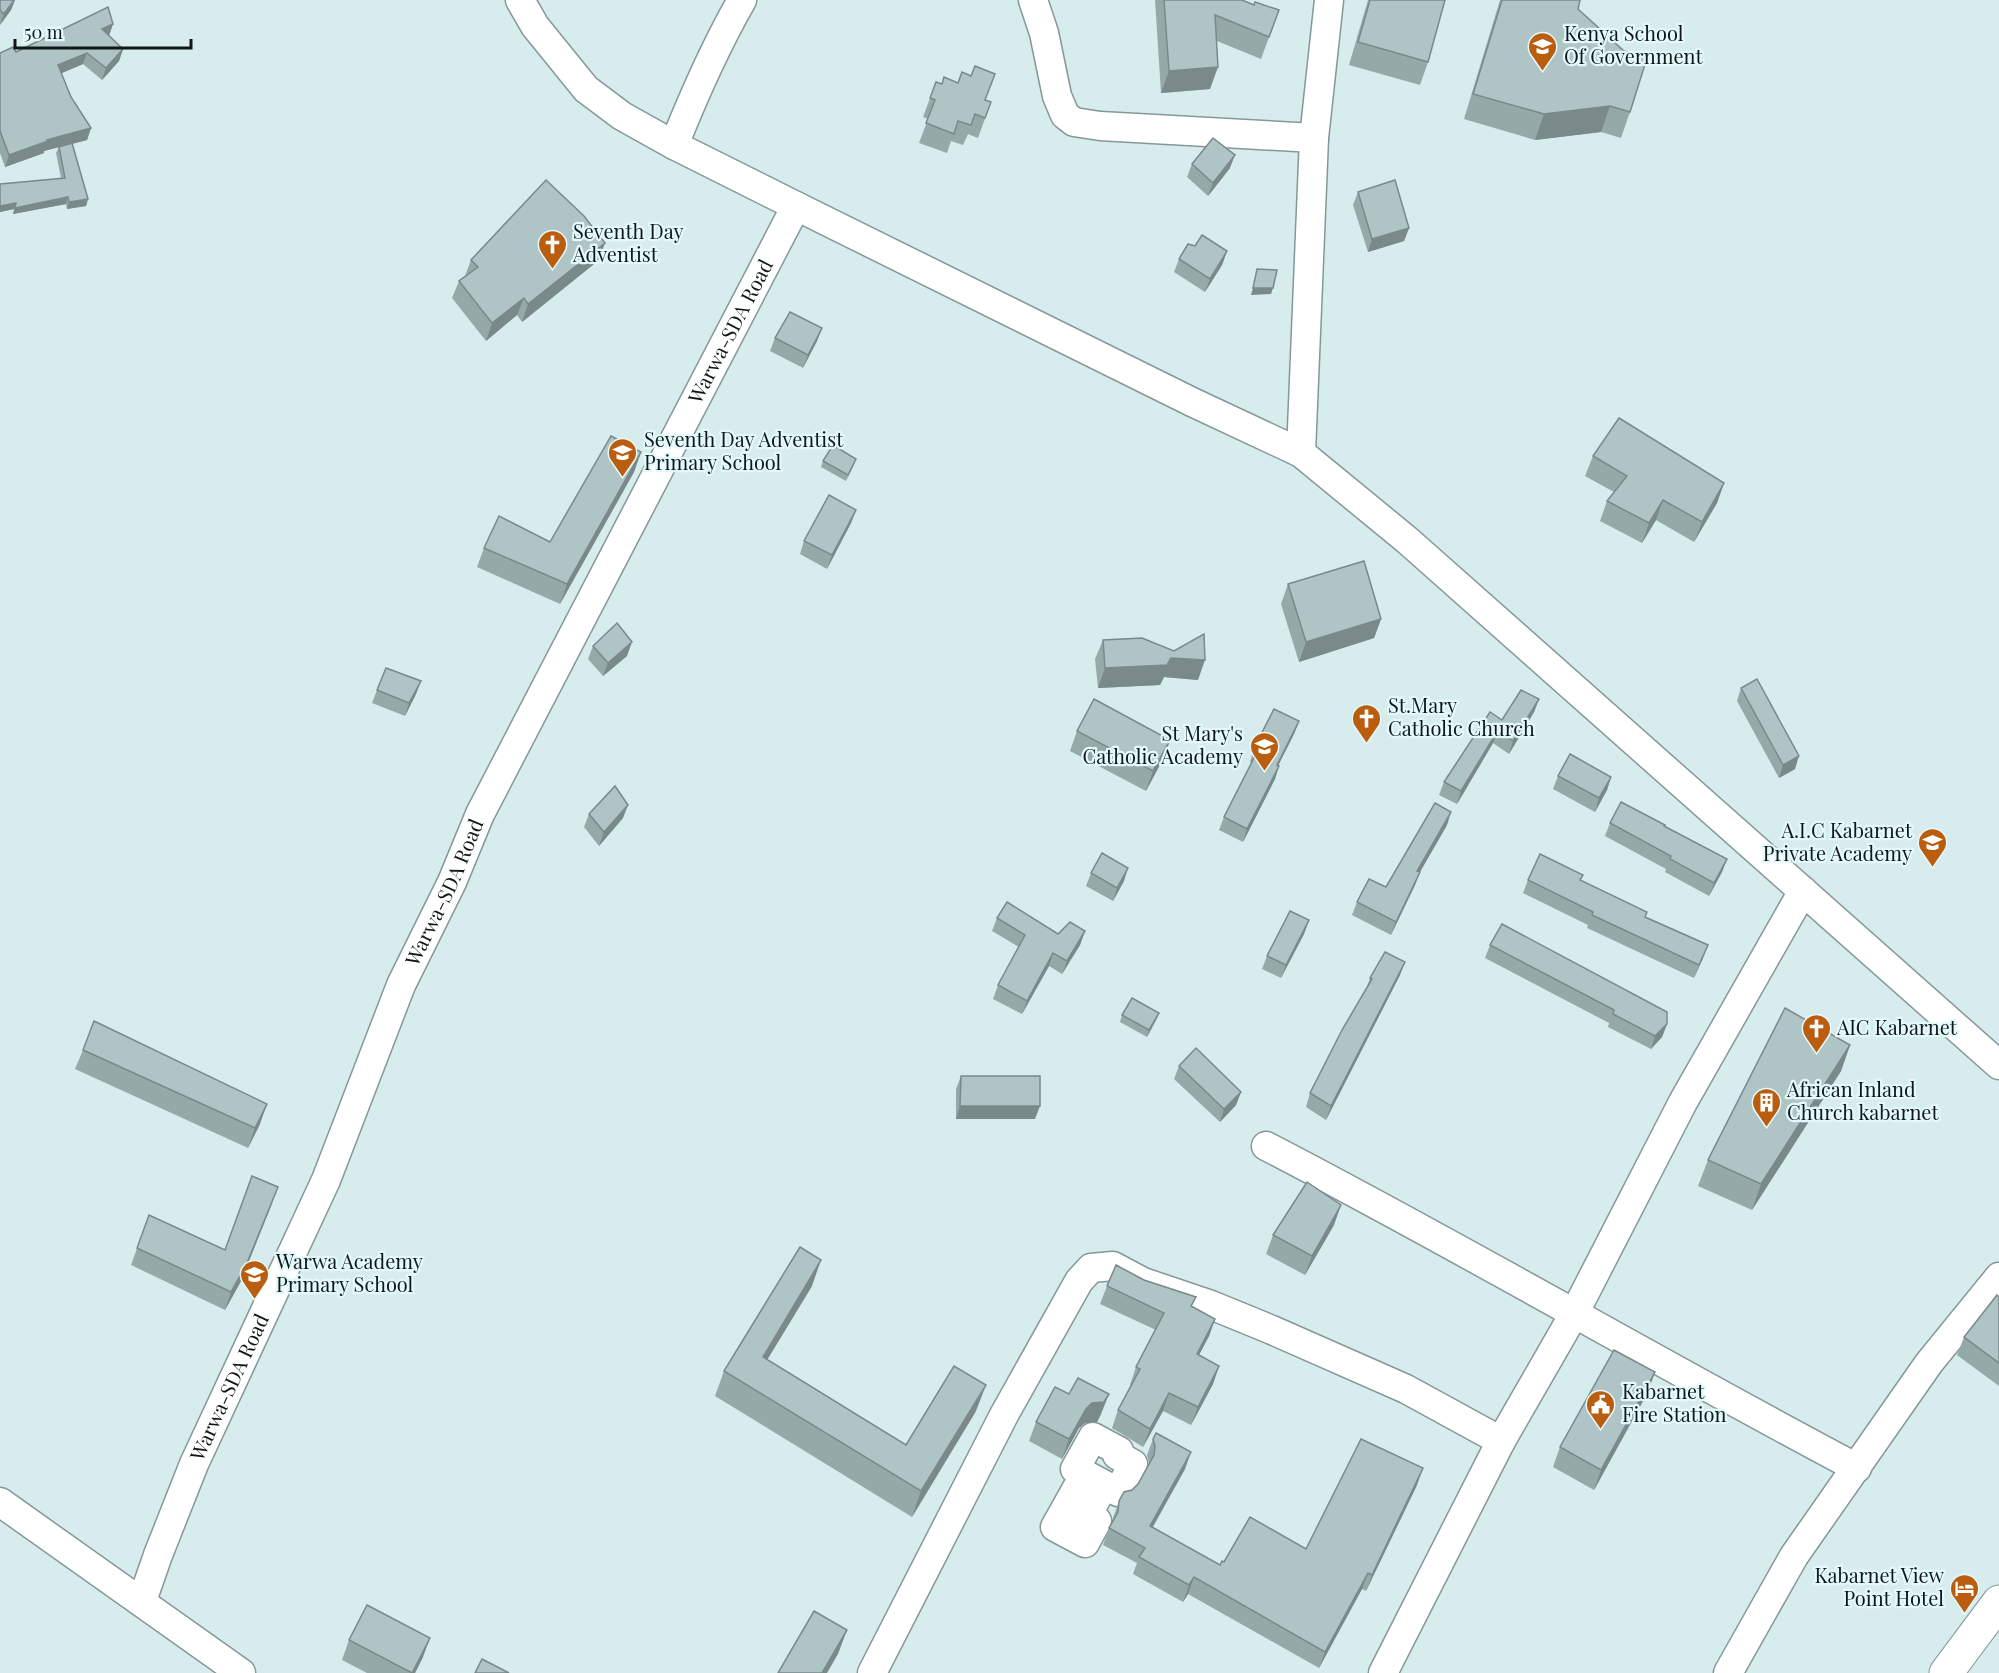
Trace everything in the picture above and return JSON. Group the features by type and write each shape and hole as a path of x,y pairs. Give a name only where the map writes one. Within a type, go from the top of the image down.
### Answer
{"main road":[{"path":"1946,1673 1999,1602"}],"street":[{"path":"520,0 535,26 586,89 622,116 674,145 796,206 1192,402 1301,453 1424,555 1999,1065"},
{"path":"674,145 701,77 742,0"},
{"path":"1033,0 1044,33 1057,96 1065,115 1074,122 1100,126 1314,138"},
{"path":"1301,453 1314,138 1329,0"},
{"name":"Warwa-SDA Road","path":"142,1601 194,1464 326,1180 401,985 452,882 480,814 796,206"},
{"path":"1383,1673 1501,1441 1574,1314 1683,1102 1803,891"},
{"path":"1266,1146 1396,1213 1574,1314 1857,1468"},
{"path":"872,1673 1004,1415 1079,1281 1091,1268 1113,1266 1143,1282 1211,1305 1272,1330 1406,1389 1501,1441"},
{"path":"1728,1673 1794,1556 1929,1363 1999,1277"},
{"path":"0,1502 241,1673"}],"building":[{"path":"0,0 14,0 4,14 0,10"},
{"path":"1164,0 1242,0 1279,10 1269,37 1215,15 1218,67 1169,71"},
{"path":"1370,0 1445,0 1428,62 1358,42"},
{"path":"1502,0 1580,0 1578,9 1624,51 1647,58 1630,112 1610,106 1544,114 1473,94"},
{"path":"108,7 113,24 102,29 123,49 106,68 87,53 58,65 71,97 91,128 47,140 9,155 0,131 0,53 13,47 16,52"},
{"path":"975,66 995,74 985,100 991,102 985,118 975,114 971,125 958,121 954,134 926,123 935,100 930,98 936,82 942,84 944,77 958,83 962,72 971,76"},
{"path":"1213,138 1235,155 1213,183 1192,164"},
{"path":"72,143 88,199 69,202 68,197 15,208 16,203 0,206 0,184 65,178 59,147"},
{"path":"546,180 584,216 605,243 528,304 524,298 492,323 459,281 478,267 471,260"},
{"path":"1395,180 1409,228 1372,239 1358,192"},
{"path":"1202,235 1227,251 1210,279 1179,259 1188,244 1195,246"},
{"path":"1257,269 1277,270 1273,288 1253,288"},
{"path":"790,312 822,328 808,355 775,338"},
{"path":"1619,418 1724,483 1702,522 1663,500 1649,523 1607,501 1627,476 1593,456"},
{"path":"611,436 641,452 567,584 484,548 499,516 550,542"},
{"path":"833,445 856,459 848,475 823,461"},
{"path":"829,495 856,510 832,555 804,541"},
{"path":"1364,561 1381,619 1306,642 1288,584"},
{"path":"617,623 632,642 608,663 593,646"},
{"path":"1204,634 1205,660 1171,658 1167,665 1105,668 1103,640 1142,638 1174,651"},
{"path":"386,668 421,681 409,703 377,690"},
{"path":"1757,679 1799,756 1783,765 1741,688"},
{"path":"1521,690 1539,699 1513,741 1498,730 1461,791 1444,782 1490,712 1502,720"},
{"path":"1094,699 1170,740 1153,771 1077,731"},
{"path":"1274,709 1299,721 1247,829 1224,817 1258,750 1254,748"},
{"path":"1570,754 1611,777 1599,798 1558,776"},
{"path":"615,786 628,805 604,832 589,814"},
{"path":"1621,802 1727,859 1714,883 1670,859 1671,856 1610,823"},
{"path":"1435,803 1451,812 1417,871 1420,872 1396,922 1357,902 1369,879 1386,887"},
{"path":"1102,853 1128,868 1117,888 1091,873"},
{"path":"1540,854 1583,875 1580,880 1647,912 1645,917 1708,945 1699,965 1592,915 1593,912 1528,880"},
{"path":"1007,902 1058,934 1070,922 1085,931 1067,961 1053,953 1027,1001 998,985 1025,935 997,918"},
{"path":"1290,911 1309,920 1286,965 1267,956"},
{"path":"1502,924 1667,1012 1667,1024 1655,1036 1613,1014 1614,1010 1490,945"},
{"path":"1385,952 1405,962 1331,1106 1310,1093"},
{"path":"1132,998 1159,1013 1149,1030 1122,1015"},
{"name":"African Inland Church kabarnet","path":"1785,1008 1850,1045 1761,1184 1708,1160"},
{"path":"94,1021 267,1104 255,1128 83,1050"},
{"path":"1196,1048 1241,1092 1224,1109 1179,1066"},
{"path":"961,1076 1040,1076 1040,1106 960,1106"},
{"path":"252,1176 278,1187 247,1263 231,1292 137,1248 149,1215 225,1250"},
{"path":"1307,1182 1341,1205 1312,1256 1273,1235"},
{"path":"800,1247 821,1260 763,1357 906,1445 954,1366 986,1385 921,1491 724,1371"},
{"path":"1116,1265 1144,1280 1196,1297 1191,1306 1215,1319 1197,1354 1219,1366 1198,1407 1169,1393 1150,1429 1118,1410 1140,1369 1136,1367 1164,1313 1107,1286"},
{"path":"1997,1295 1999,1297 1999,1363 1964,1337"},
{"name":"Kabarnet Fire Station","path":"1614,1350 1655,1372 1601,1470 1560,1447"},
{"path":"1078,1378 1109,1394 1104,1402 1092,1403 1086,1409 1069,1439 1036,1422 1055,1387 1069,1394"},
{"path":"1156,1433 1191,1452 1150,1526 1220,1565 1222,1561 1224,1562 1250,1517 1306,1549 1361,1439 1423,1468 1372,1575 1368,1573 1325,1652 1194,1577 1189,1585 1139,1557 1145,1548 1109,1528 1118,1512 1119,1501 1124,1492 1132,1490 1138,1484 1154,1455 1153,1439"},
{"path":"367,1605 430,1638 412,1673 349,1640"},
{"path":"814,1611 847,1630 822,1673 778,1673"},
{"path":"482,1659 509,1673 475,1673"}],"place":[{"name":"Kenya School Of Government","path":"1543,72"},
{"name":"Seventh Day Adventist","path":"552,270"},
{"name":"Seventh Day Adventist Primary School","path":"623,478"},
{"name":"St.Mary Catholic Church","path":"1367,744"},
{"name":"St Mary's Catholic Academy","path":"1264,772"},
{"name":"A.I.C Kabarnet Private Academy","path":"1933,868"},
{"name":"AIC Kabarnet","path":"1816,1054"},
{"name":"African Inland Church kabarnet","path":"1766,1128"},
{"name":"Warwa Academy Primary School","path":"255,1300"},
{"name":"Kabarnet Fire Station","path":"1601,1430"},
{"name":"Kabarnet View Point Hotel","path":"1965,1614"}]}
